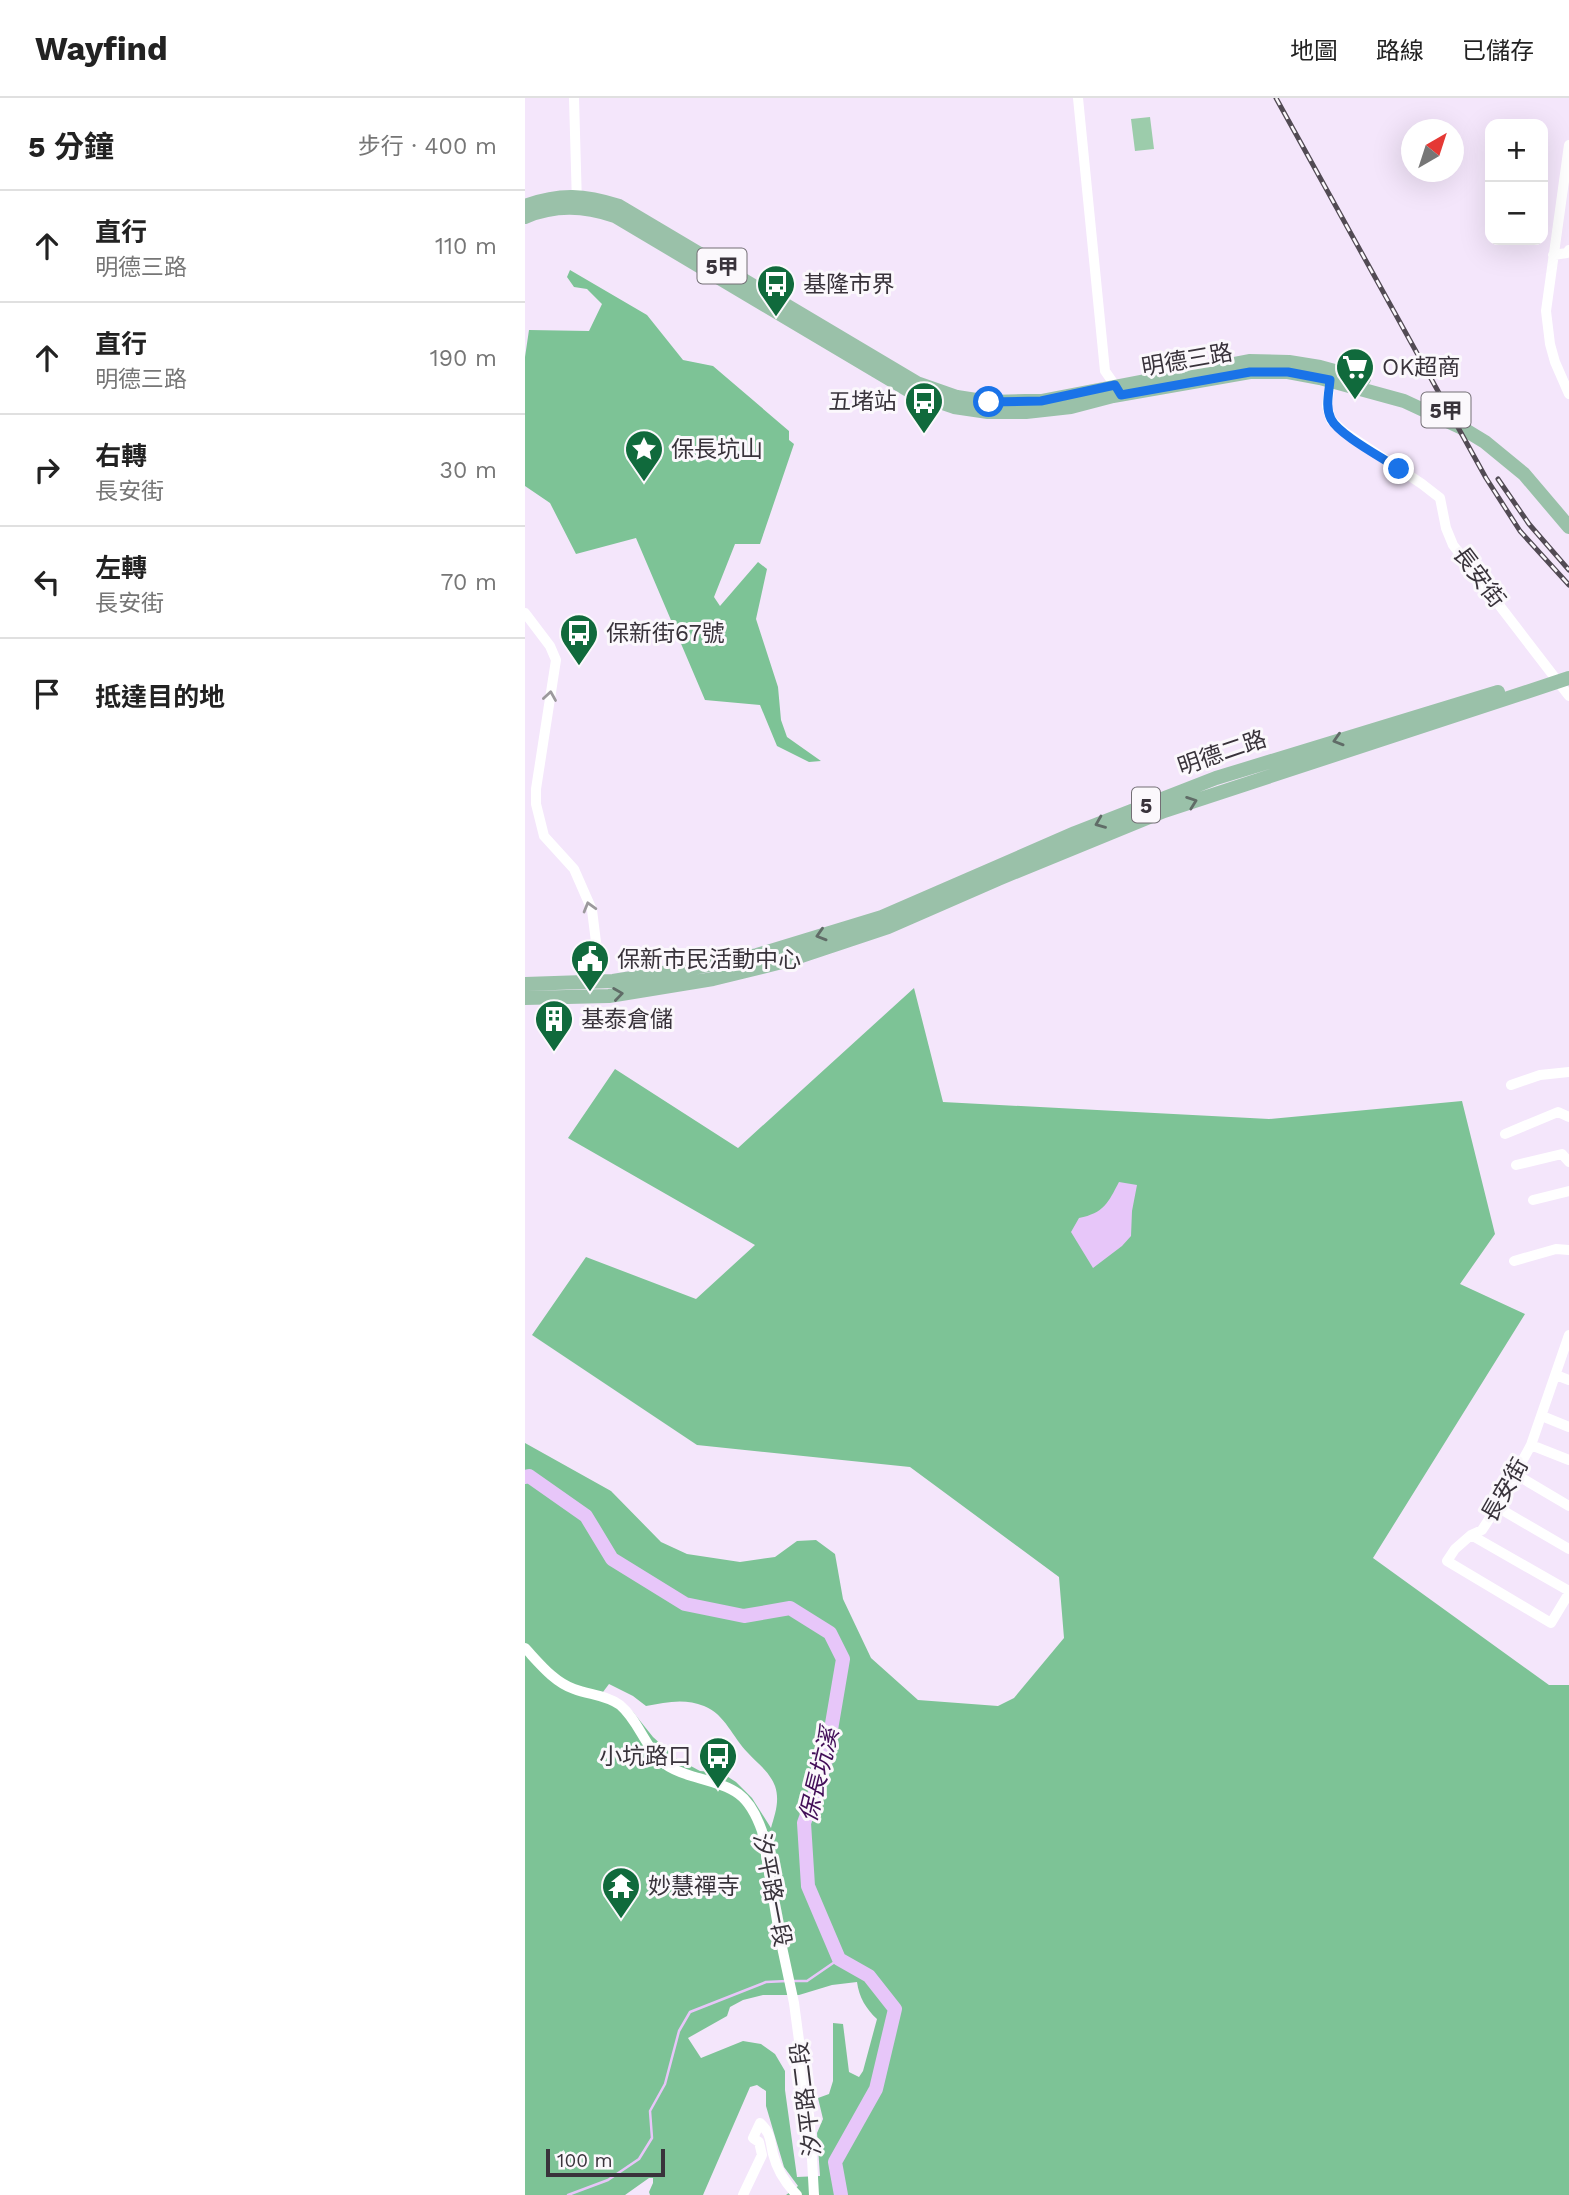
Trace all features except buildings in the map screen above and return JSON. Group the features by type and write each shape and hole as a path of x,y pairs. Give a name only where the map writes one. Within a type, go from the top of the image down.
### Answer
{"main road":[{"name":"明德三路","path":"577,201 599,200 631,212 822,333 917,383 957,397 989,402 1093,396 1249,361 1289,362 1349,380 1407,392 1467,421 1490,434 1569,512"},
{"name":"5甲","path":"525,206 539,201 577,201"},
{"name":"5甲","path":"525,217 577,201"},
{"name":"明德三路","path":"1527,470 1569,527"},
{"name":"明德二路","path":"783,954 888,927 998,878 1164,811 1522,689 1569,668"},
{"name":"明德二路","path":"1522,689 1569,678"},
{"name":"5","path":"525,984 626,979 783,954"},
{"name":"5","path":"525,998 610,996 713,979 783,954"}],"street":[{"path":"573,98 577,201"},
{"path":"1078,98 1105,372 1118,390"},
{"path":"1569,145 1546,311 1555,362 1569,394"},
{"path":"1553,255 1569,250"},
{"path":"1093,396 1105,372"},
{"name":"長安街","path":"1332,375 1327,406 1331,420 1344,432 1440,498 1446,528 1453,545 1569,696"},
{"path":"525,613 556,660 536,789 538,821 544,836 574,869 585,891 592,910 600,974"},
{"path":"1511,1085 1540,1075 1569,1072"},
{"path":"1505,1134 1559,1112 1569,1117"},
{"path":"1516,1165 1562,1154 1569,1162"},
{"path":"1533,1200 1569,1191"},
{"path":"1514,1261 1556,1249 1568,1253"},
{"path":"1531,1445 1569,1335"},
{"path":"1556,1375 1569,1380"},
{"path":"1542,1416 1569,1427"},
{"name":"長安街","path":"1569,1460 1531,1445 1482,1530 1471,1535 1455,1549 1447,1561 1551,1623 1569,1592"},
{"path":"1515,1474 1569,1506"},
{"path":"1497,1507 1569,1549"},
{"path":"1471,1535 1569,1592"},
{"name":"汐平路一段","path":"525,1648 560,1683 610,1699 619,1705 632,1716 641,1735 665,1764 679,1772 725,1786 740,1794 756,1815 762,1831 794,2003"},
{"name":"汐平路二段","path":"794,2003 810,2123 814,2195"},
{"path":"743,2195 762,2155 759,2142 753,2138 760,2123 771,2138 773,2153 787,2185 797,2195"}],"green space":[{"path":"1150,117 1154,149 1135,151 1131,119"},
{"path":"570,270 647,315 683,360 713,366 789,431 789,440 794,444 760,544 735,544 714,597 720,606 758,562 767,569 756,619 778,687 781,720 787,737 821,761 809,762 777,746 760,705 705,700 636,538 576,554 550,503 525,486 525,357 529,330 589,331 602,304 587,289 574,287 567,277"},
{"path":"914,988 943,1102 1269,1119 1462,1101 1495,1234 1460,1284 1525,1314 1373,1558 1549,1685 1569,1685 1569,2195 786,2195 798,2186 784,2167 766,2106 766,2091 757,2085 750,2087 703,2195 650,2195 653,2178 649,2178 625,2195 525,2195 525,1443 611,1491 661,1542 687,1554 740,1562 775,1557 797,1541 816,1540 835,1554 843,1599 871,1658 918,1700 998,1706 1014,1698 1064,1638 1059,1577 910,1467 697,1445 532,1335 586,1257 696,1299 755,1245 568,1138 615,1069 738,1148","holes":["609,1684 646,1706 683,1701 704,1706 718,1715 773,1781 777,1802 771,1828 752,1798 736,1782 722,1773 700,1771 676,1758 653,1737 633,1712 603,1692","857,1982 859,1993 877,2019 863,2071 859,2077 849,2072 843,2024 833,2023 833,2081 829,2094 818,2098 823,2119 817,2133 820,2176 797,2177 785,2090 785,2071 775,2054 761,2044 743,2041 701,2058 688,2038 727,2016 730,2007 743,2000 763,1995 799,1995 832,1985"]}],"shaded area":[{"path":"1119,1182 1137,1185 1131,1236 1093,1268 1071,1232 1079,1218 1104,1206"}],"waterway":[{"name":"保長坑溪","path":"525,1477 529,1476 586,1516 612,1559 685,1604 744,1616 790,1608 830,1633 843,1659 825,1765 804,1823 808,1886 839,1959 869,1976 895,2009 876,2089 835,2162 841,2195"},
{"name":"保長坑溪","path":"794,1981 807,1981 839,1959"},
{"name":"保長坑溪","path":"568,2195 608,2180 639,2159 652,2138 650,2111 665,2084 679,2031 690,2012 766,1982 787,1981"}],"railway":[{"path":"1276,98 1486,478 1520,531 1569,585"},
{"path":"1498,479 1529,524 1569,570"}],"place":[{"name":"基隆市界","path":"776,318"},
{"name":"OK超商","path":"1355,401"},
{"name":"五堵站","path":"924,435"},
{"name":"保長坑山","path":"644,483"},
{"name":"保新街67號","path":"579,667"},
{"name":"保新市民活動中心","path":"590,993"},
{"name":"基泰倉儲","path":"554,1053"},
{"name":"小坑路口","path":"718,1790"},
{"name":"妙慧禪寺","path":"621,1920"}],"route":[{"path":"989,402 1041,401 1115,385 1121,395 1250,372 1288,372 1330,380 1327,406 1331,420 1344,432 1399,469"}]}
